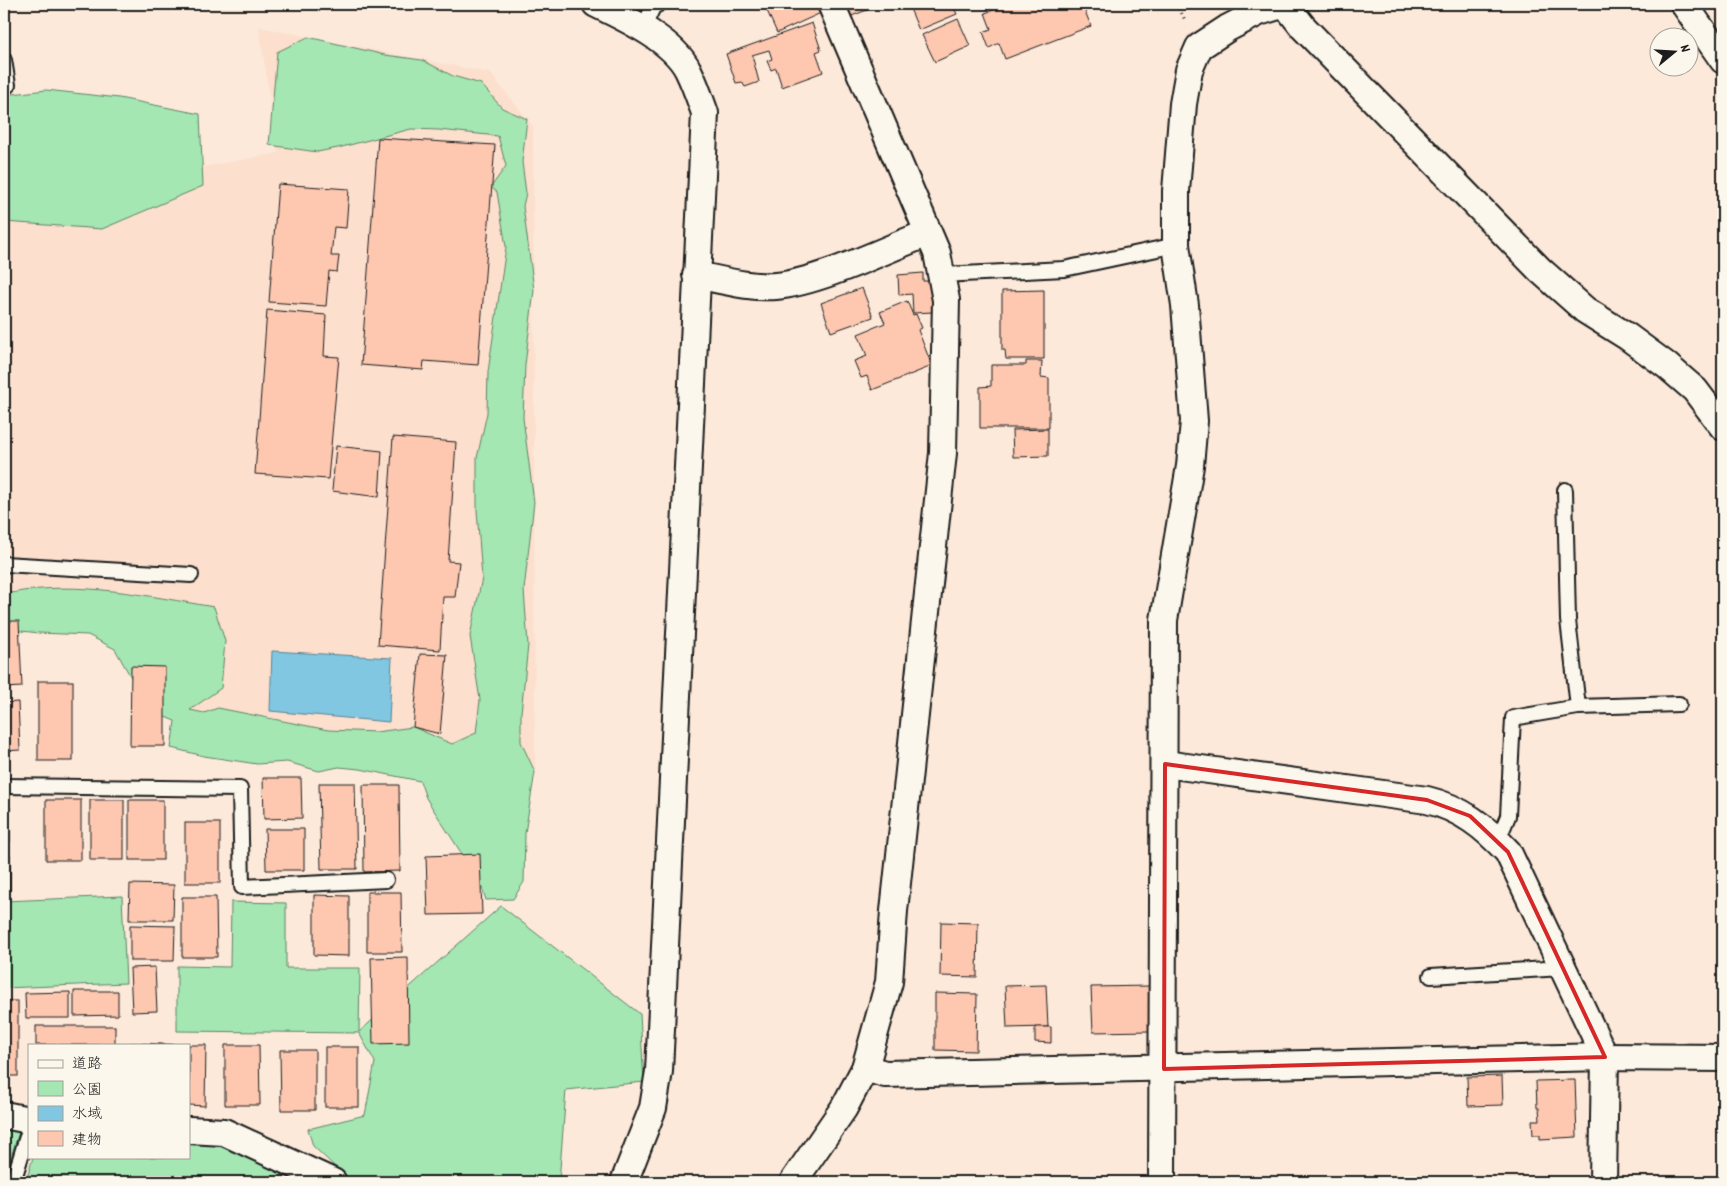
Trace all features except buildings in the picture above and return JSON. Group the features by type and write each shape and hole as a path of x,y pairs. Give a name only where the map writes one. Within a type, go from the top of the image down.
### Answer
{"street":[{"path":"596,4 664,42 688,68 705,113 659,1070 653,1108 624,1182"},
{"path":"793,1182 844,1108 865,1068 889,982 894,911 943,453 946,300 938,253 831,4"},
{"path":"1162,1182 1164,1069 1164,620 1190,466 1194,421 1185,305 1176,245 1176,191 1183,104 1189,70 1199,47 1228,28 1259,12 1285,4 1304,27 1540,270 1585,310 1628,337 1666,365 1695,390 1723,427"},
{"path":"1684,4 1723,60"},
{"path":"696,275 749,286 777,286 814,278 928,233"},
{"path":"1165,764 1442,803 1470,816 1495,837 1508,852 1604,1057 1604,1182"},
{"path":"865,1068 885,1074 1164,1069 1604,1057 1723,1058"},
{"path":"4,1115 28,1120"},
{"path":"190,1130 224,1132 333,1182"}],"lane":[{"path":"643,29 653,7 659,4"},
{"path":"4,60 8,85"},
{"path":"942,275 1064,268 1176,245"},
{"path":"1566,490 1568,620 1578,707"},
{"path":"4,564 191,575"},
{"path":"1495,837 1504,828 1508,816 1513,718 1578,707 1679,704"},
{"path":"4,786 240,789 242,887 386,880"},
{"path":"1431,976 1562,968"},
{"path":"13,1182 28,1133"}],"highlighted area":[{"path":"1165,764 1427,800 1470,816 1508,852 1605,1057 1164,1069"}],"shaded area":[{"path":"259,27 490,73 533,126 535,772 186,745 190,628 4,614 4,162 149,177 278,153"}],"green space":[{"path":"308,37 385,55 422,60 453,76 481,84 502,108 527,119 522,162 526,193 523,206 534,290 525,365 523,418 534,502 524,590 528,645 521,713 521,742 535,772 525,833 524,882 513,899 486,900 478,875 462,854 426,798 420,781 360,769 339,767 319,771 287,762 257,764 204,756 171,748 175,721 150,711 115,649 88,635 4,629 4,585 11,593 36,589 87,589 138,594 214,607 225,641 221,688 190,710 204,713 218,708 328,730 376,732 413,727 452,744 476,733 480,700 470,636 482,578 477,510 477,458 487,413 488,372 506,247 497,192 491,187 506,166 498,136 439,130 411,129 317,152 269,145 277,52"},
{"path":"46,90 119,98 200,114 203,186 102,229 4,222 4,95"},
{"path":"122,896 126,983 4,988 4,901"},
{"path":"231,902 286,903 286,968 360,968 359,1032 501,906 640,1014 644,1082 566,1090 559,1182 351,1182 313,1146 308,1129 365,1115 375,1062 359,1033 177,1031 177,966 230,967"},
{"path":"4,1123 21,1126 4,1178"},
{"path":"190,1140 225,1142 309,1182 26,1182 33,1158 190,1158"}],"water":[{"path":"272,651 392,658 389,722 270,711"}]}
